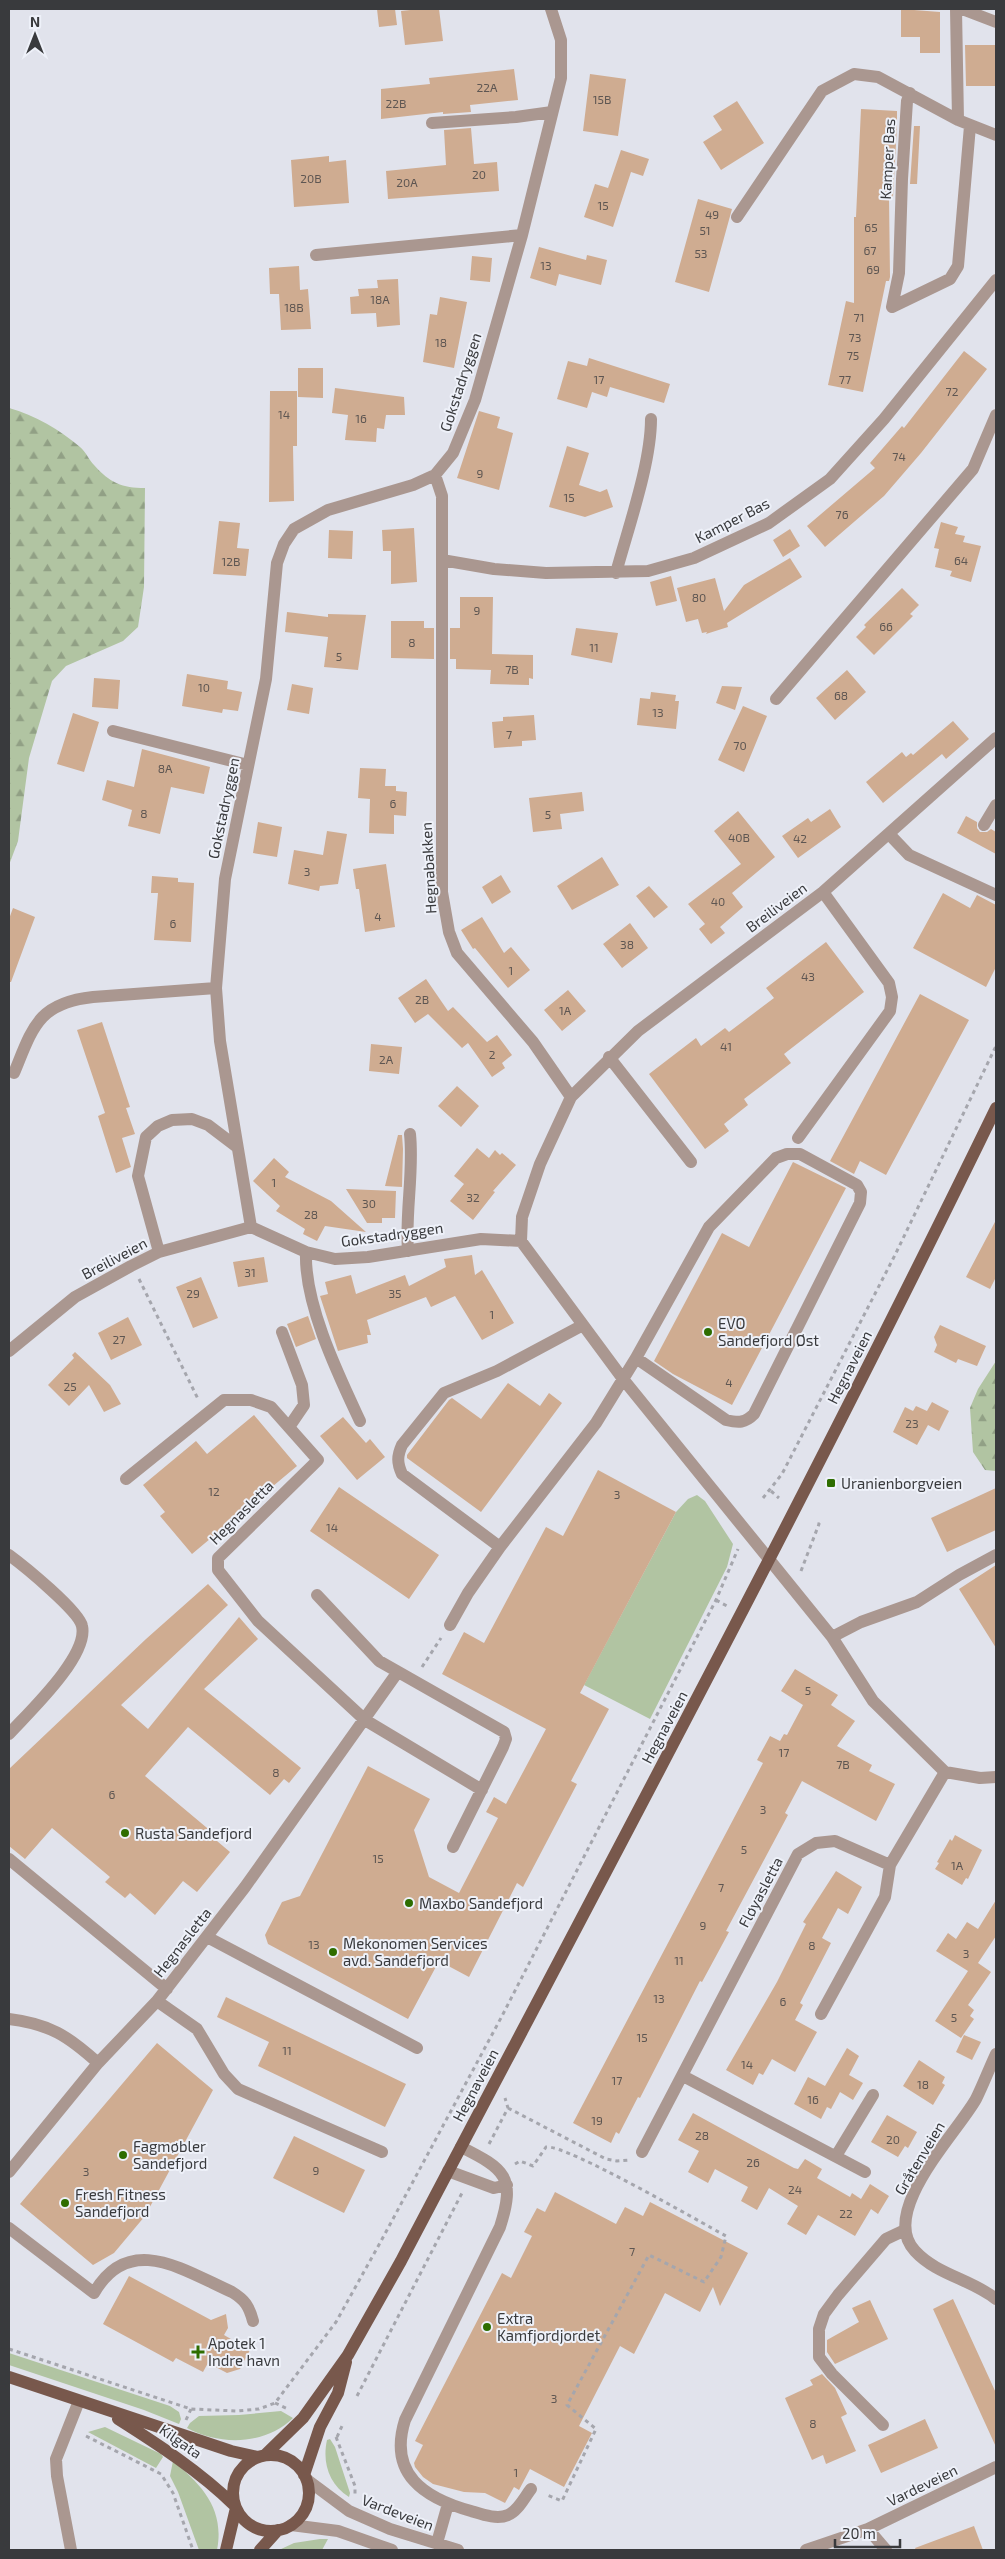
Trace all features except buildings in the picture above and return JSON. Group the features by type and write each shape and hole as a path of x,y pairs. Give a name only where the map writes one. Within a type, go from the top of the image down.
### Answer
{"main road":[{"name":"Hegnaveien","path":"262,2456 303,2418 348,2355 461,2147 770,1560 996,1108"},
{"name":"Hegnaveien","path":"305,2477 320,2427 338,2393 348,2355"},
{"name":"Kilgata","path":"9,2377 231,2451 262,2456"},
{"name":"Kilgata","path":"104,2410 170,2452 215,2486 235,2507"},
{"path":"226,2550 235,2507 232,2491 235,2477 244,2464 262,2456 279,2454 289,2459 305,2477 309,2492 307,2505 301,2517 291,2525 278,2530 265,2530 252,2526 235,2507"},
{"path":"260,2550 278,2530"}],"street":[{"name":"Gokstadryggen","path":"521,1241 481,1239 368,1257 334,1259 306,1252 251,1227 220,1041 216,988 225,879 266,679 277,563 284,544 294,530 328,510 413,486 435,475 453,453 475,400 522,235 560,78 561,40 551,9"},
{"name":"Kamper Bas","path":"910,93 907,101 902,179 899,273 892,306 950,279 958,266 964,123 956,9"},
{"path":"962,9 996,22"},
{"path":"737,217 822,91 854,74 878,77 964,123 996,136"},
{"path":"432,123 552,112"},
{"path":"316,255 522,235"},
{"name":"Kamper Bas","path":"442,560 511,570 616,573 648,571 694,558 769,523 830,479 884,419 996,280"},
{"path":"776,699 973,469 996,415"},
{"path":"616,573 639,487 651,431 651,419"},
{"name":"Hegnabakken","path":"435,475 442,496 442,892 449,932 457,953 532,1042 570,1096"},
{"path":"113,731 248,765"},
{"name":"Breiliveien","path":"570,1096 638,1031 823,892 996,738"},
{"path":"984,825 996,805"},
{"path":"889,834 909,855 996,895"},
{"path":"798,1138 890,1011 892,997 889,983 877,964 823,892"},
{"path":"14,1073 38,1023 58,1005 83,998 216,988"},
{"path":"609,1057 691,1162"},
{"path":"570,1096 540,1164 522,1217 521,1241 623,1379 832,1637 873,1701 944,1772 980,1778 996,1776"},
{"path":"160,1252 138,1176 146,1137 158,1126 172,1120 192,1119 208,1125 237,1147"},
{"path":"408,1251 407,1236 413,1159 410,1134"},
{"path":"450,1625 468,1592 596,1423 636,1358 709,1227 776,1158 787,1154 800,1154 857,1184 861,1192 860,1203 754,1414 748,1420 739,1423 726,1420 636,1358"},
{"name":"Breiliveien","path":"9,1351 75,1297 131,1266 160,1252 251,1227"},
{"path":"306,1252 305,1272 329,1355 360,1421"},
{"path":"500,1548 402,1474 397,1464 398,1454 402,1445 444,1393 497,1371 583,1325"},
{"path":"126,1479 224,1400 251,1400 272,1407 289,1427 304,1405 302,1385 282,1332"},
{"name":"Hegnasletta","path":"289,1427 318,1460 218,1558 218,1570 258,1621 365,1720"},
{"path":"9,1555 74,1613 82,1625 80,1648 71,1662 9,1734"},
{"path":"832,1637 861,1622 917,1602 959,1575 996,1555"},
{"path":"317,1595 379,1662 504,1732 506,1739 503,1747 453,1847"},
{"name":"Hegnasletta","path":"9,2172 98,2063 157,2001 207,1937 397,1673"},
{"path":"365,1720 482,1790"},
{"path":"821,2014 885,1897 890,1865 944,1772"},
{"name":"Fløyasletta","path":"642,2152 798,1854 816,1842 835,1842 890,1865"},
{"path":"9,1859 166,1989"},
{"path":"207,1937 417,2048"},
{"path":"157,2001 197,2029 224,2074 238,2089 382,2152"},
{"path":"9,2019 49,2028 71,2038 98,2063"},
{"name":"Gråtenveien","path":"905,2230 907,2208 918,2186 975,2100 996,2054"},
{"path":"682,2076 865,2172"},
{"path":"836,2156 873,2095"},
{"path":"461,2147 501,2171 507,2184 507,2207 500,2228 402,2430 404,2461 412,2480 418,2488 448,2504 488,2516 504,2516 514,2512 530,2489"},
{"path":"448,2171 494,2188 507,2184"},
{"path":"9,2228 94,2294 109,2272 123,2263 137,2259 154,2260 238,2295 250,2308 253,2321"},
{"path":"883,2425 832,2374 819,2357 819,2329 824,2314 886,2239 905,2230 914,2250 934,2268 996,2297"},
{"path":"71,2550 57,2476 56,2459 79,2401"},
{"name":"Vardeveien","path":"806,2550 868,2529 996,2467"},
{"name":"Vardeveien","path":"305,2477 349,2511 390,2529 458,2550"},
{"path":"436,2544 448,2504"},
{"path":"291,2525 338,2531 386,2550 390,2529"},
{"path":"868,2529 886,2550"}],"path":[{"path":"763,1498 771,1491 782,1474 895,1255 996,1046"},
{"path":"131,1266 143,1285 195,1394 207,1412"},
{"path":"771,1491 779,1498"},
{"path":"799,1576 819,1524 814,1522"},
{"path":"9,2348 191,2409 237,2411 259,2409 275,2403 336,2322 380,2243 502,2016 716,1600 738,1549"},
{"path":"716,1600 730,1607"},
{"path":"412,1682 450,1625"},
{"path":"482,2158 508,2108 506,2099 502,2095"},
{"path":"508,2108 606,2158 627,2160 642,2152"},
{"path":"508,2164 520,2161 533,2166 546,2147 558,2149 607,2172 726,2236 721,2257 704,2282 649,2255 567,2405 596,2430 562,2501 530,2489"},
{"path":"354,2401 469,2180"},
{"path":"337,2437 345,2419"},
{"path":"328,2432 337,2437 355,2486 355,2495"},
{"path":"86,2436 161,2474 173,2493 193,2550"}],"green space":[{"path":"9,408 38,419 64,435 82,449 94,465 111,480 130,487 145,488 144,587 138,627 123,641 66,666 52,681 29,758 18,841 9,865"},
{"path":"996,1361 996,1471 985,1470 973,1452 970,1408 978,1389"},
{"path":"697,1495 705,1501 733,1544 727,1567 650,1719 584,1685 676,1512 688,1499"},
{"path":"9,2353 170,2406 179,2412 181,2419 179,2424 144,2410 9,2365"},
{"path":"281,2411 293,2418 282,2427 256,2438 228,2440 214,2438 187,2428 199,2416"},
{"path":"105,2427 161,2454 163,2457 156,2468 88,2432"},
{"path":"330,2439 335,2447 350,2493 349,2497 336,2486 326,2465 327,2440"},
{"path":"173,2461 193,2479 209,2499 218,2522 217,2550 199,2550 178,2492 170,2476"},
{"path":"328,2539 322,2550 279,2550 294,2543"}],"place":[{"name":"EVO Sandefjord Øst","path":"708,1332"},
{"name":"Uranienborgveien","path":"831,1483"},
{"name":"Rusta Sandefjord","path":"125,1833"},
{"name":"Maxbo Sandefjord","path":"409,1903"},
{"name":"Mekonomen Services avd. Sandefjord","path":"333,1952"},
{"name":"Fagmøbler Sandefjord","path":"123,2155"},
{"name":"Fresh Fitness Sandefjord","path":"65,2203"},
{"name":"Extra Kamfjordjordet","path":"487,2327"},
{"name":"Apotek 1 Indre havn","path":"198,2352"}]}
